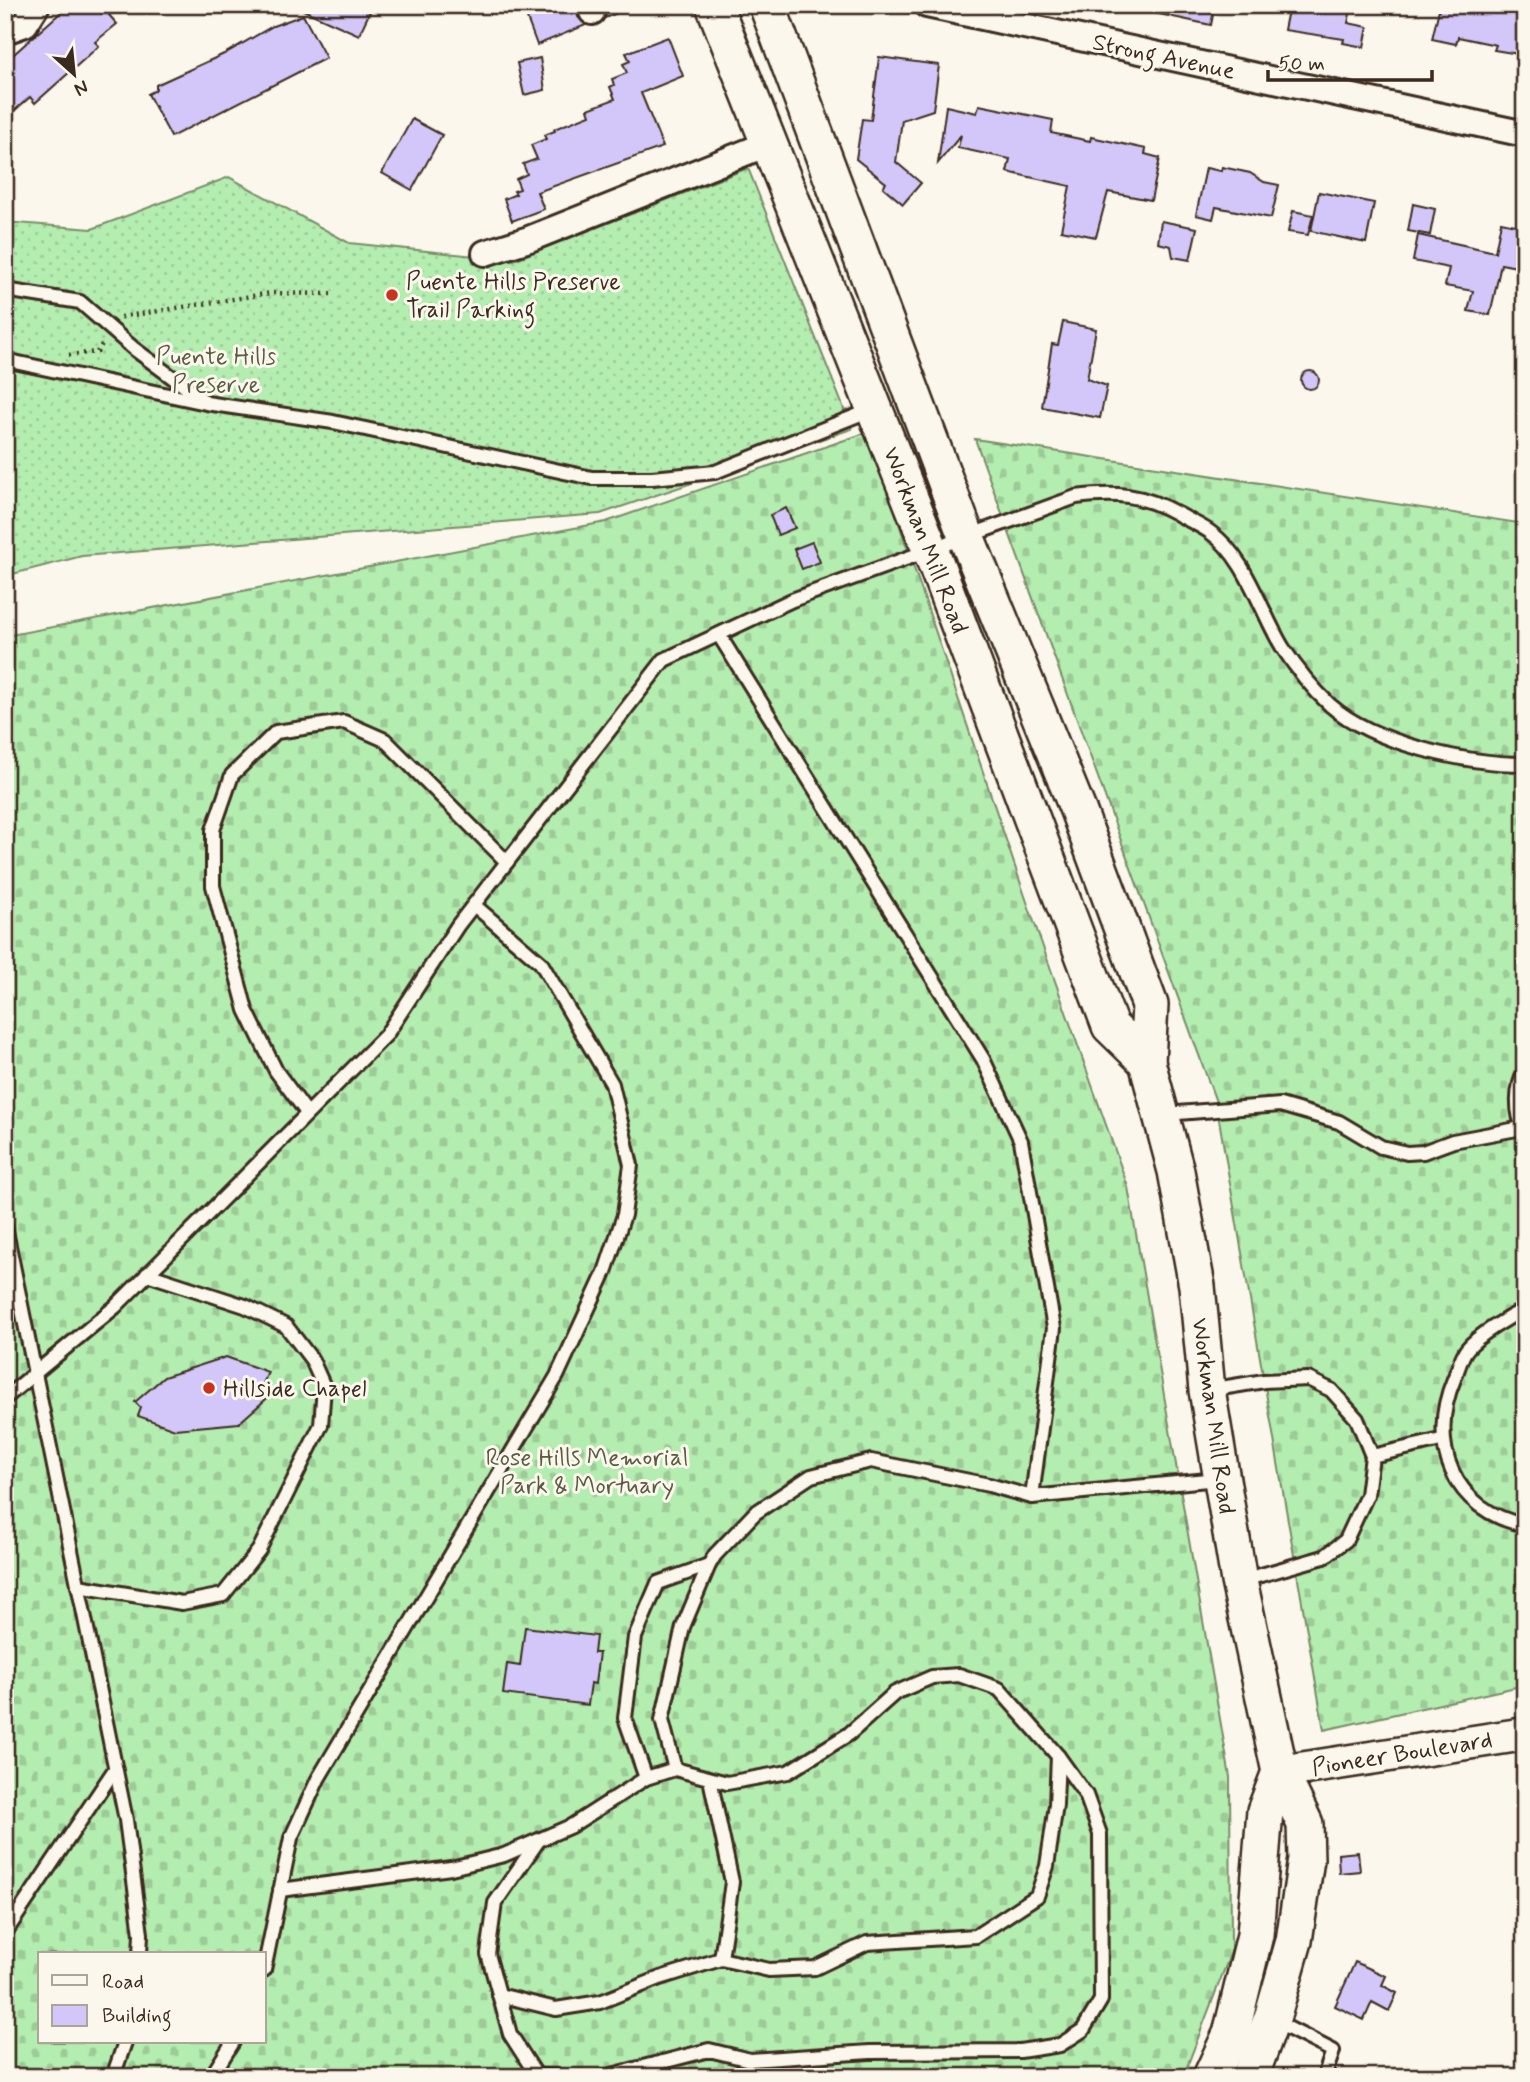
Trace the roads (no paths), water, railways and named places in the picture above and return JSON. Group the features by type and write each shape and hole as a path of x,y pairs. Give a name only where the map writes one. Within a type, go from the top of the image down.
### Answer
{"main road":[{"name":"Workman Mill Road","path":"767,5 966,536 1078,810 1150,1005 1147,1062 1176,1171 1197,1286 1207,1390 1239,1581 1280,1772 1305,1825 1306,1859 1294,1941 1272,2020 1250,2077"},
{"name":"Workman Mill Road","path":"718,6 931,551 1110,1026 1147,1062"},
{"path":"1211,2077 1231,2034 1255,1935 1265,1811 1280,1772"}],"street":[{"path":"5,31 24,24 37,5"},
{"name":"Strong Avenue","path":"927,5 1525,134"},
{"path":"485,253 529,239 770,143"},
{"name":"Pioneer Boulevard","path":"1280,1772 1525,1734"}],"lane":[{"path":"5,290 80,302 133,348 206,403"},
{"path":"5,360 206,403 333,422 592,478 652,478 715,471 874,408"},
{"path":"5,1398 115,1307 386,1035 474,905 664,660 792,600 1076,497 1115,492 1163,506 1212,533 1235,559 1291,658 1329,704 1354,724 1411,745 1497,764 1525,764"},
{"path":"719,635 983,1059 1021,1141 1054,1328 1032,1497"},
{"path":"307,1113 276,1071 246,1010 213,886 213,830 232,775 276,732 344,722 386,740 507,862"},
{"path":"266,1960 291,1838 318,1779 557,1376 605,1272 624,1214 631,1165 612,1084 541,963 474,905"},
{"path":"1162,1114 1280,1104 1339,1122 1381,1147 1407,1153 1423,1152 1453,1141 1523,1129 1518,1083 1525,1071"},
{"path":"5,1226 115,1769 141,1934 140,1952"},
{"path":"78,1586 182,1602 223,1595 259,1550 321,1425 324,1387 312,1360 286,1326 245,1306 147,1274"},
{"path":"1525,1309 1467,1349 1451,1386 1441,1440 1464,1493 1487,1510 1525,1525"},
{"path":"1207,1390 1265,1381 1308,1379 1331,1390 1357,1419 1372,1456 1367,1496 1346,1540 1324,1557 1239,1581"},
{"path":"1372,1456 1441,1440"},
{"path":"675,1769 662,1720 682,1627 709,1565 715,1555 755,1513 811,1476 871,1461 989,1485 1032,1497 1222,1478"},
{"path":"646,1778 625,1718 635,1637 658,1583 709,1565"},
{"path":"280,1890 451,1868 504,1855 571,1826 646,1778 675,1769 727,1783 788,1772 849,1734 895,1693 932,1677 959,1675 999,1689 1058,1756 1086,1795 1100,1835 1101,2000 1083,2030 1060,2045 1020,2051 870,2052 750,2060 709,2050 604,2077"},
{"path":"499,1995 556,2008 600,2003 660,1978 721,1959 769,1970 815,1968 867,1943 976,1936 1037,1896 1047,1866 1056,1805 1058,1756"},
{"path":"5,1933 115,1769"},
{"path":"710,1779 732,1882 721,1959"},
{"path":"538,1840 495,1903 488,1954 510,2034 536,2076 562,2077"},
{"path":"1272,2020 1333,2051 1324,2077"},
{"path":"118,2077 116,2068 124,2044"},
{"path":"211,2077 232,2044"}],"place":[{"name":"Puente Hills Preserve Trail Parking","path":"392,295"},
{"name":"Hillside Chapel","path":"209,1388"}],"park label":[{"name":"Puente Hills Preserve","path":"216,370"},
{"name":"Rose Hills Memorial Park & Mortuary","path":"587,1471"}]}
